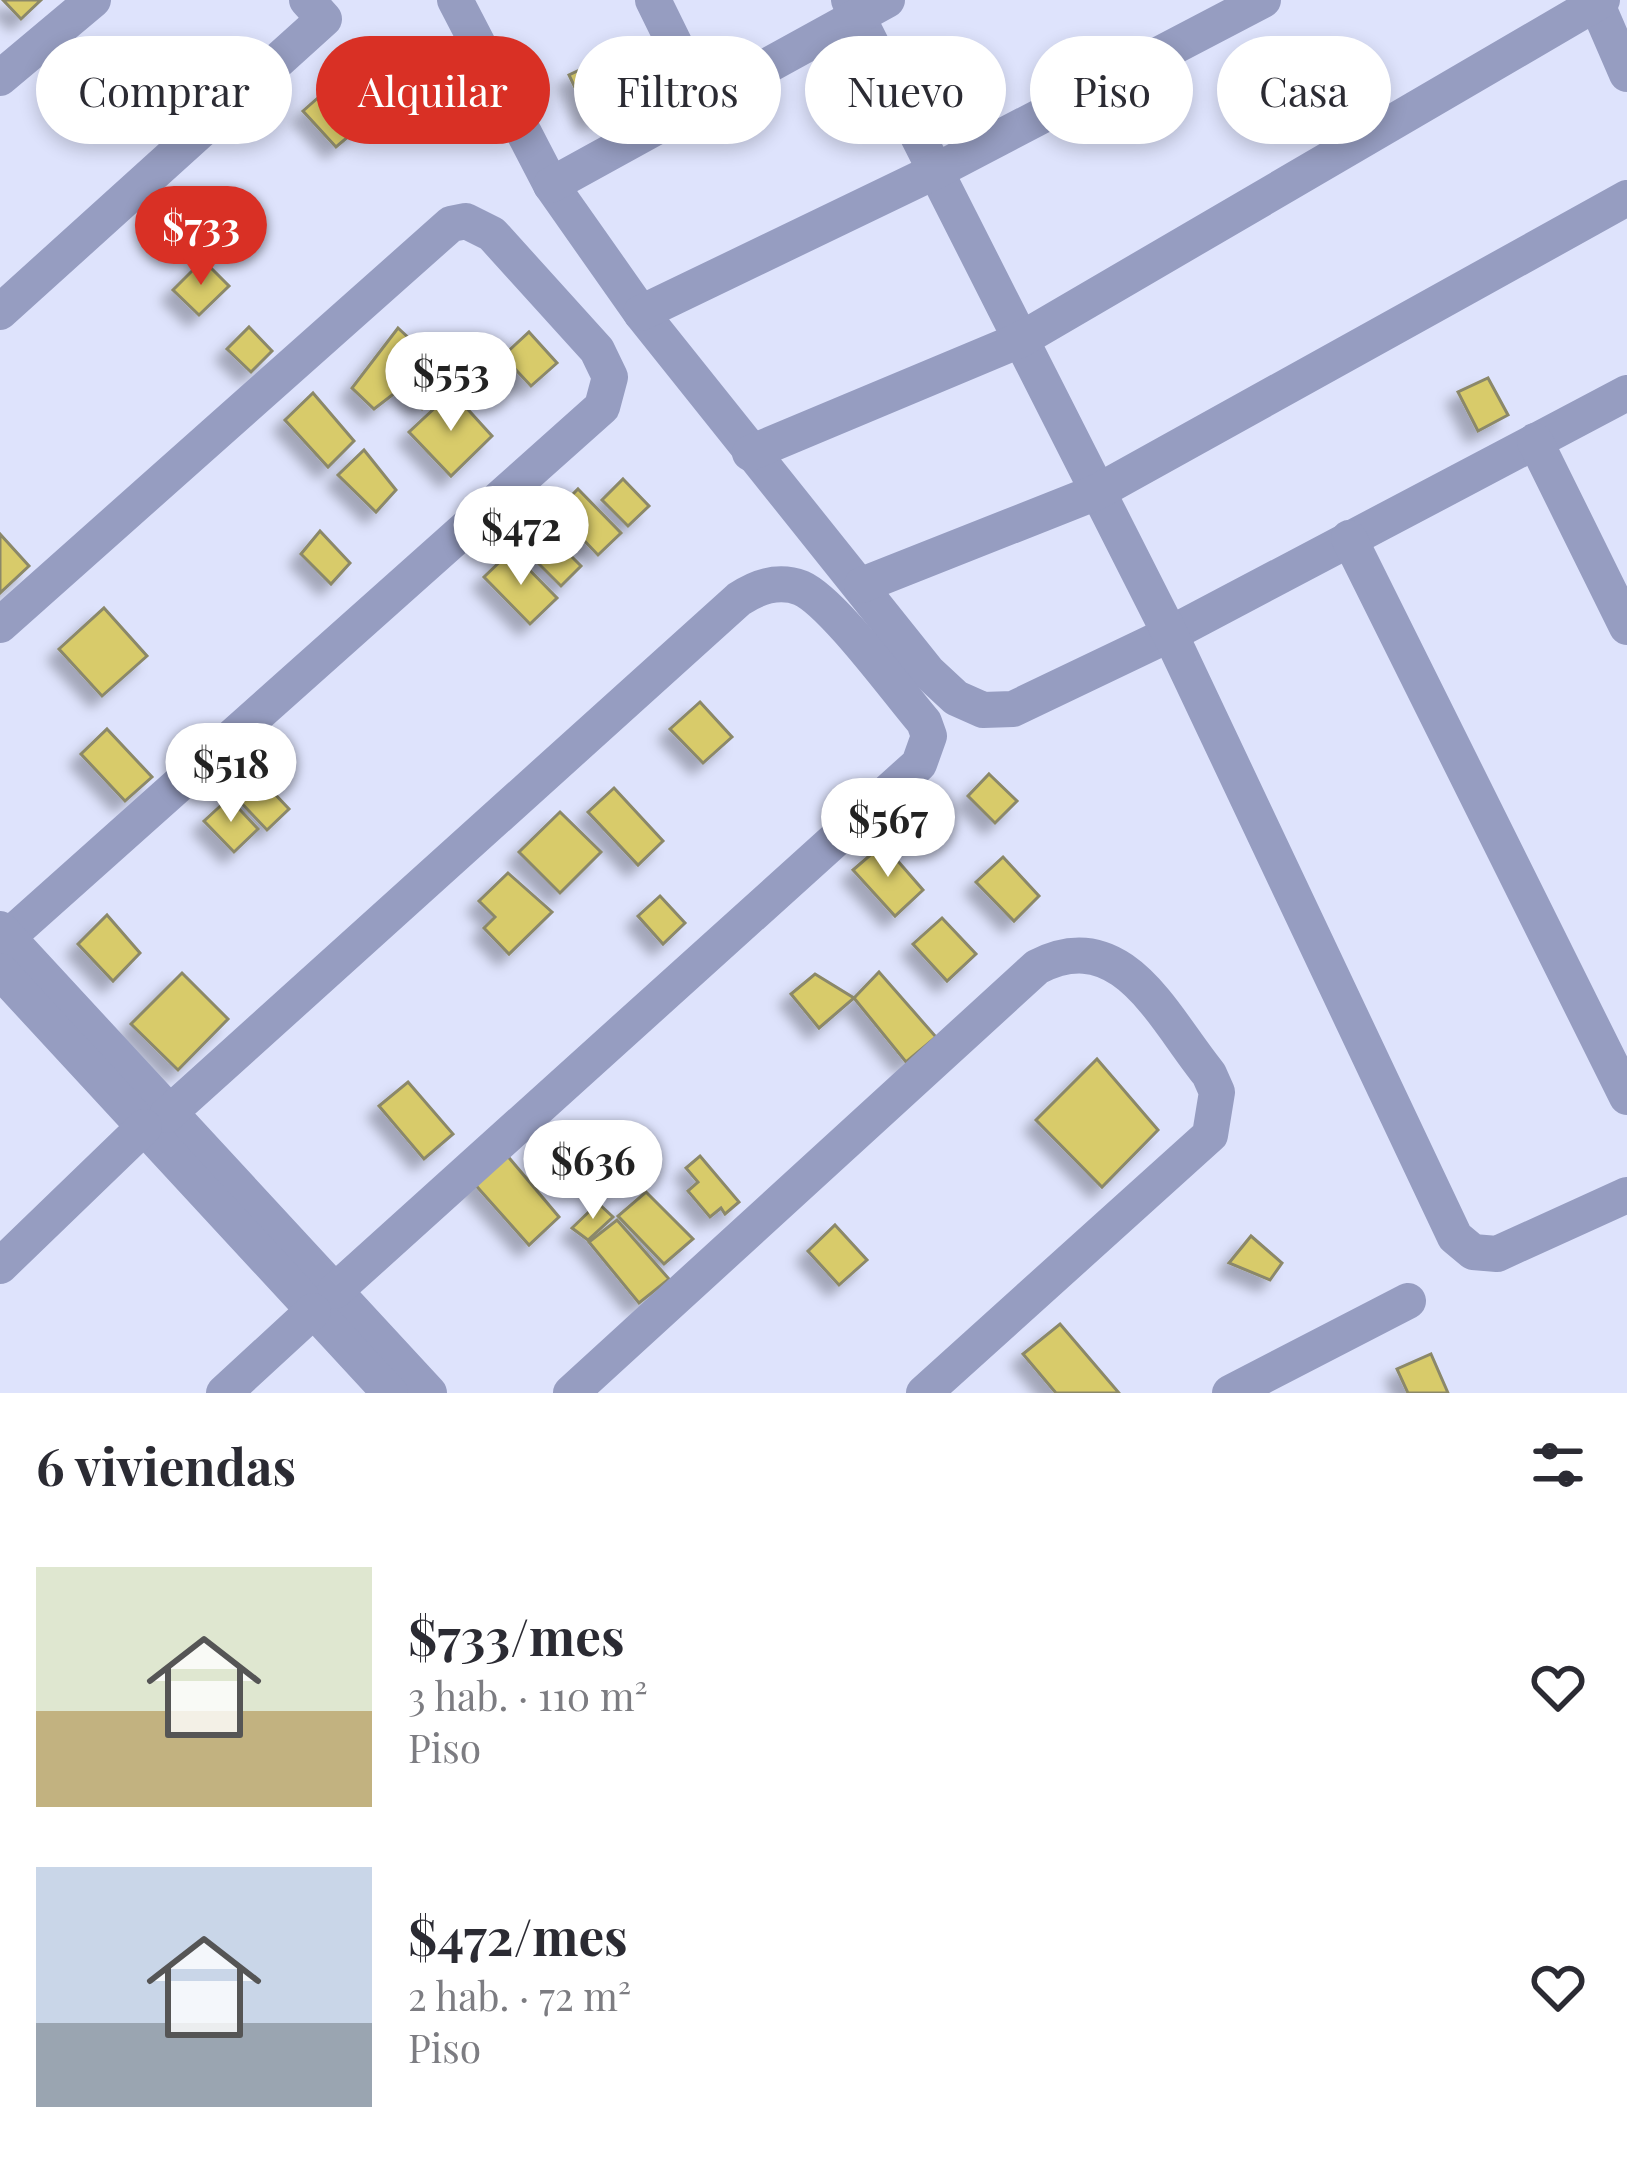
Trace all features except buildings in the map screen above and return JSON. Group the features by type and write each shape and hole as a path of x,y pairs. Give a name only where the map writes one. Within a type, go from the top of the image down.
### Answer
{"street":[{"path":"0,78 93,0"},
{"path":"0,313 324,19 307,0"},
{"path":"455,0 551,185 641,313 928,672 956,698 983,710 1013,709 1170,634 1627,393"},
{"path":"653,0 670,36"},
{"path":"641,313 938,170 1262,0"},
{"path":"750,453 1020,340 1598,1 1627,74"},
{"path":"781,56 864,6 938,170 1170,634 1455,1237 1473,1252 1497,1255 1627,1195"},
{"path":"551,185 627,144"},
{"path":"862,586 1097,492 1627,198"},
{"path":"0,625 451,224 466,221 492,234 607,364 609,394 602,407 2,945 156,1121 324,1301 430,1393"},
{"path":"1535,441 1627,627"},
{"path":"1349,538 1627,1097"},
{"path":"0,1266 739,599 757,587 781,584 818,599 924,722 929,736 919,764 224,1393"},
{"path":"571,1393 1037,967 1058,956 1100,955 1121,966 1209,1074 1217,1092 1210,1135 924,1393"},
{"path":"1230,1393 1408,1300"},
{"path":"324,1301 390,1393"}]}
